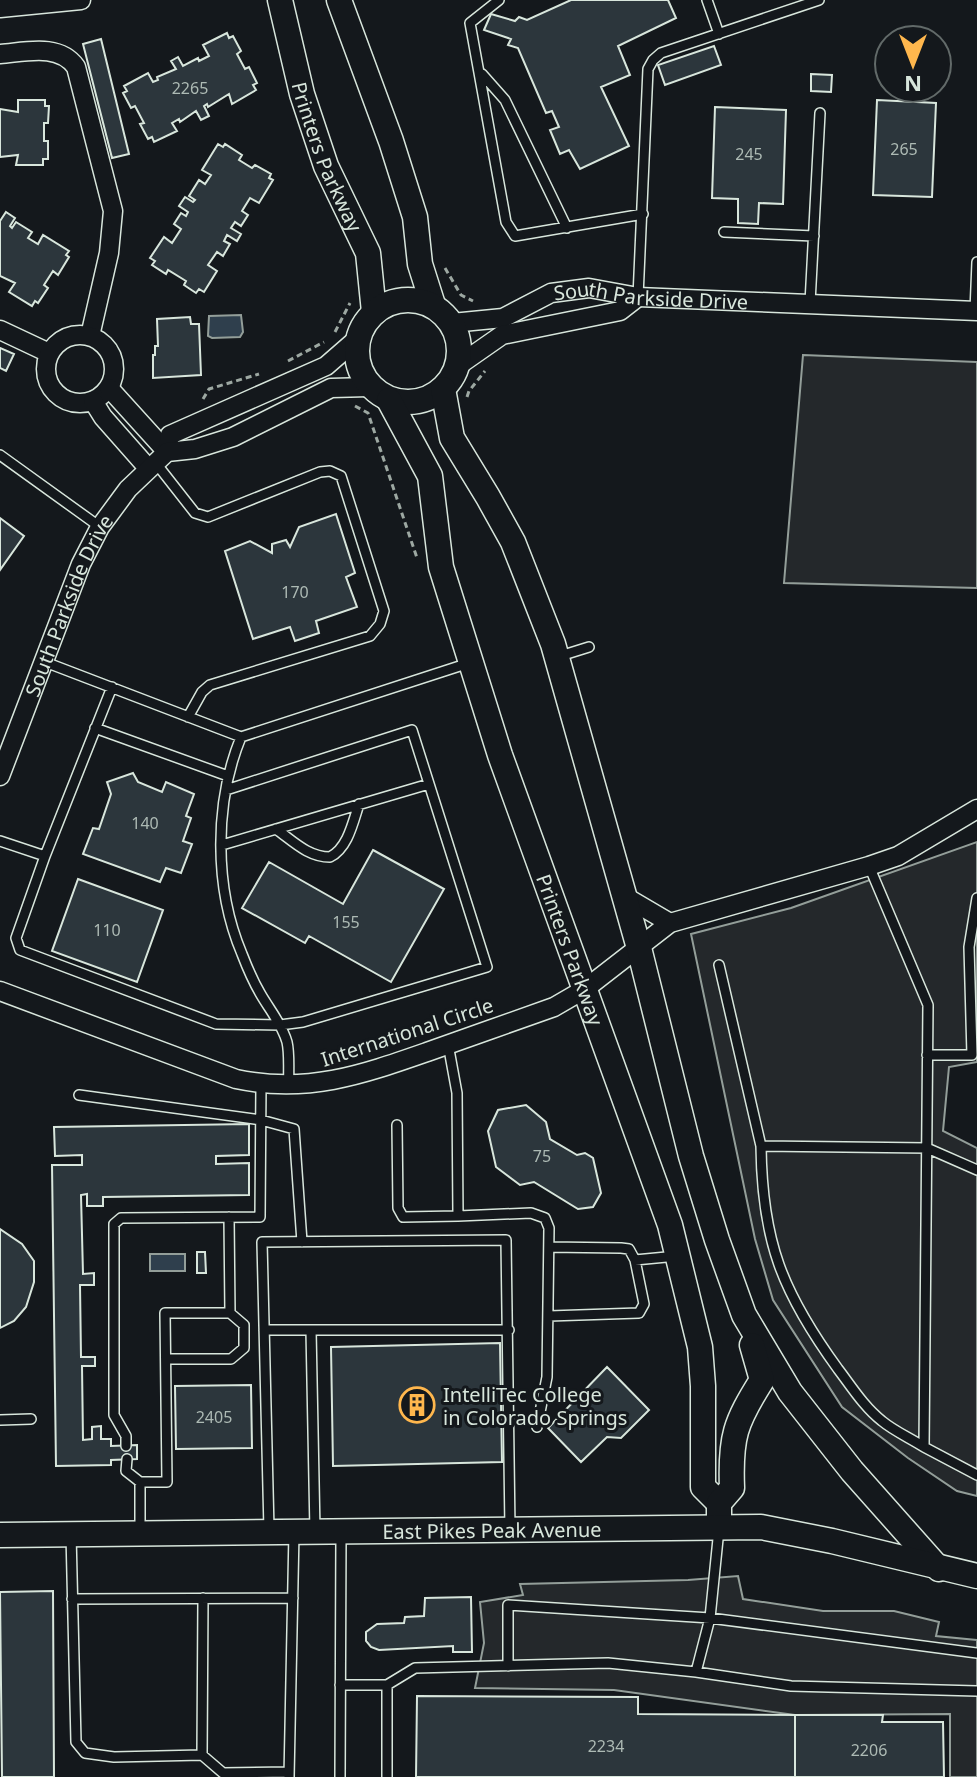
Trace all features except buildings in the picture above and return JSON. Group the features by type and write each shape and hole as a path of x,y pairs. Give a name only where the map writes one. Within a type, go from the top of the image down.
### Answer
{"main road":[{"name":"Printers Parkway","path":"280,0 302,94 326,166 368,253 374,312"},
{"path":"339,0 391,141 415,217 420,264 433,305"},
{"path":"357,339 358,365 379,394 412,403 433,396 449,384 459,365 459,348 452,323 433,305 413,299 389,303 374,312"},
{"name":"South Parkside Drive","path":"357,339 368,316 374,312"},
{"name":"Printers Parkway","path":"443,389 452,438 513,542 557,657 639,948 691,1156 744,1315 762,1380 735,1430 731,1457 732,1488 719,1503 719,1528"},
{"name":"Printers Parkway","path":"379,394 430,476 441,567 519,810 647,1158 677,1256 700,1347 703,1487 719,1503"},
{"name":"Printers Parkway","path":"744,1315 790,1392 852,1471 939,1569"},
{"name":"East Pikes Peak Avenue","path":"0,1535 761,1527 977,1576"}],"street":[{"path":"0,8 81,0"},
{"path":"0,54 56,51 69,57 76,67 113,211 109,253 90,336"},
{"name":"South Parkside Drive","path":"452,323 503,318 551,293 589,288 638,297 976,311"},
{"path":"459,365 502,335 620,311 638,297"},
{"path":"0,330 49,353"},
{"path":"90,336 109,351 114,376 109,388 93,401 71,403 50,388 45,364 49,353 65,338 90,336"},
{"name":"South Parkside Drive","path":"0,776 76,576 100,527 111,509 156,461 170,435 326,366 357,339"},
{"path":"109,388 156,461"},
{"path":"156,461 233,437 331,388 379,394"},
{"path":"93,401 103,417 156,461"},
{"name":"International Circle","path":"0,991 213,1072 261,1084 312,1085 347,1078 554,1007 585,989 670,923 898,856 977,809"},
{"path":"624,896 670,923"}],"lane":[{"path":"499,0 470,23 506,222 515,236 643,214"},
{"path":"707,0 719,34"},
{"path":"638,297 648,69 653,60 661,53 819,0"},
{"path":"480,72 505,100 567,228"},
{"path":"810,303 820,113"},
{"path":"724,232 814,236"},
{"path":"976,311 977,262"},
{"path":"0,455 100,527"},
{"path":"156,461 195,513 208,517 320,472 330,471 341,476 384,611 380,624 370,636 210,685 202,692 188,717"},
{"path":"557,657 589,647"},
{"path":"45,662 241,737 472,662"},
{"path":"112,687 16,938 20,950 216,1024 280,1025 303,1022 487,967 412,730 226,790"},
{"path":"95,728 228,776"},
{"path":"241,737 226,790 222,845 224,880 234,933 259,992 280,1025 287,1043 289,1085"},
{"path":"222,845 429,784"},
{"path":"276,829 305,851 330,857 346,840 359,804"},
{"path":"0,841 45,856"},
{"path":"869,866 928,1005 924,1447"},
{"path":"927,1055 972,1055 969,947 977,898"},
{"path":"719,965 761,1146 762,1188 769,1234 790,1294 813,1334 859,1397 881,1420 977,1475"},
{"path":"448,1044 457,1093 458,1216"},
{"path":"126,1446 126,1436 114,1415 114,1224 121,1218 260,1217 261,1084"},
{"path":"79,1095 261,1120 294,1129 302,1242"},
{"path":"397,1125 398,1208 403,1217 531,1213 545,1218 549,1228 547,1377 537,1427"},
{"path":"761,1146 927,1148 977,1170"},
{"path":"229,1217 230,1313"},
{"path":"269,1532 262,1242 506,1240 510,1529"},
{"path":"549,1247 629,1249 635,1260 644,1304 639,1313 549,1316"},
{"path":"635,1260 677,1256"},
{"path":"127,1459 126,1471 140,1482 167,1482 165,1313 230,1313 244,1325 244,1348 231,1359 166,1359"},
{"path":"264,1330 509,1330"},
{"path":"71,1534 76,1742 85,1753 96,1756 202,1755 223,1775 289,1774 293,1598 304,1531 311,1330"},
{"path":"0,1420 31,1419"},
{"path":"140,1482 140,1533"},
{"path":"696,1672 710,1618 719,1528"},
{"path":"340,1777 341,1531"},
{"path":"202,1755 203,1598"},
{"path":"72,1599 293,1598"},
{"path":"508,1666 508,1605 710,1618 977,1653"},
{"path":"340,1685 387,1685 415,1668 608,1663 791,1686 977,1691"},
{"path":"387,1685 387,1777"}],"path":[{"path":"441,261 461,295 476,302"},
{"path":"278,366 330,339 353,297"},
{"path":"466,403 469,391 486,369"},
{"path":"184,429 209,389 268,371"}],"shaded area":[{"path":"803,355 977,362 977,588 784,583"},
{"path":"977,842 977,1062 949,1067 943,1131 977,1148 977,1496 957,1491 842,1407 773,1300 755,1239 691,934 791,908"},
{"path":"738,1576 743,1599 823,1611 894,1611 939,1622 936,1636 977,1640 977,1777 950,1777 950,1714 795,1715 614,1690 475,1688 484,1643 480,1602 523,1595 520,1584"}],"water":[{"path":"241,315 243,332 240,337 208,336 209,316"},
{"path":"150,1254 185,1254 185,1271 150,1271"}],"place":[{"name":"IntelliTec College in Colorado Springs","path":"417,1405"}]}
